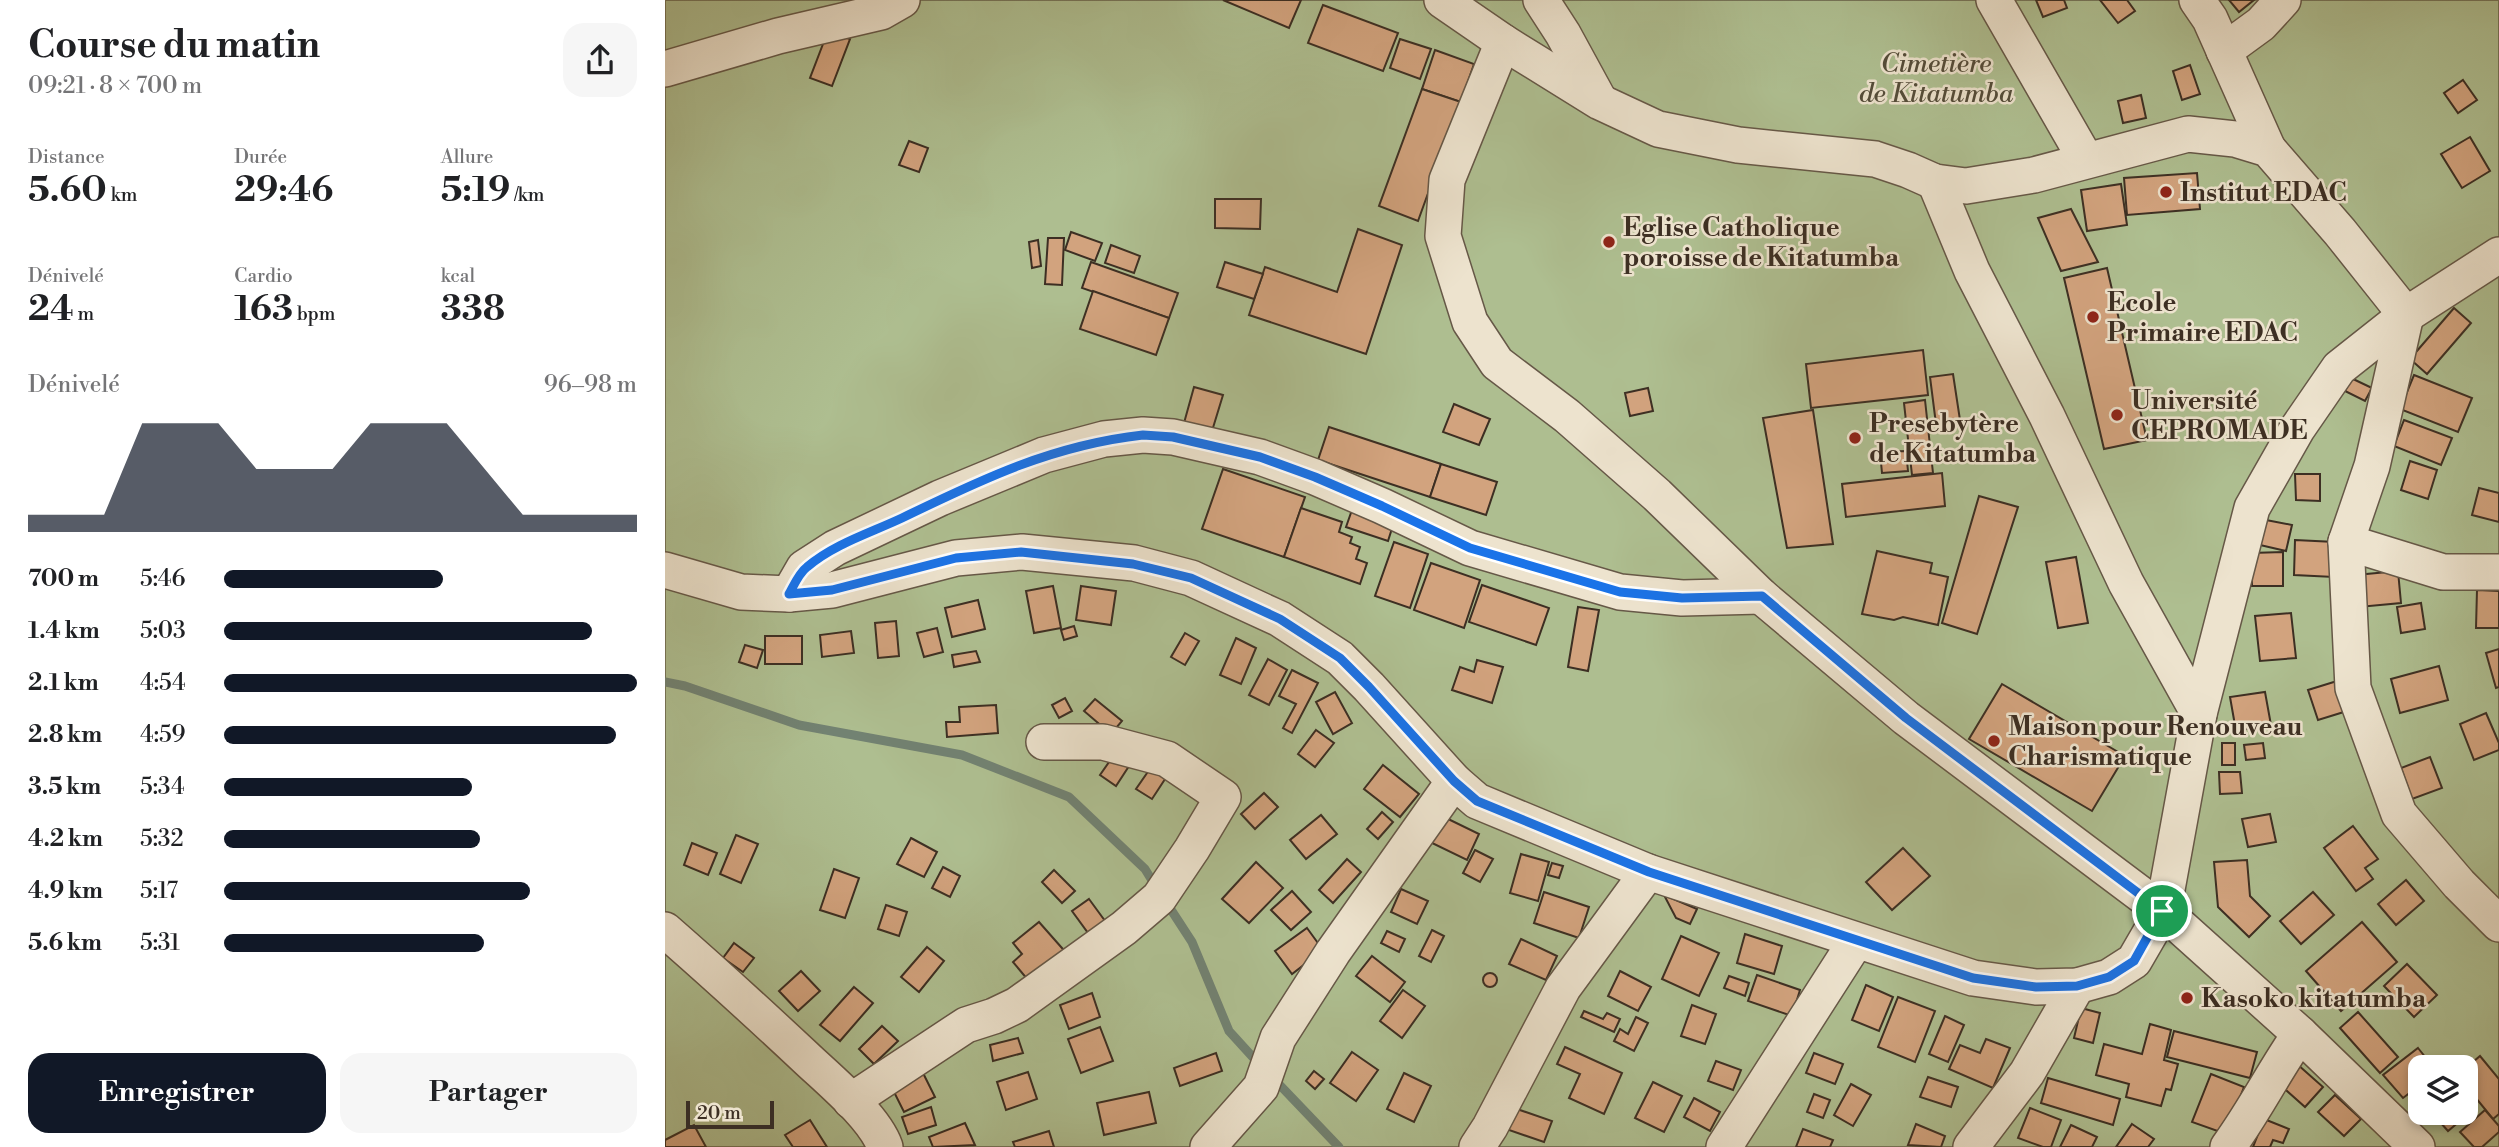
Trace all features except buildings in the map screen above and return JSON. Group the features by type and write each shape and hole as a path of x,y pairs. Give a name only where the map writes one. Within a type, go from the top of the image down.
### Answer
{"street":[{"path":"665,69 766,39 881,12 902,0"},
{"path":"1442,0 1503,42 1600,102 1658,129 1738,145 1875,159 1935,182 1966,186 2034,175 2189,134 2235,139 2268,149"},
{"path":"1541,0 1600,102"},
{"path":"1994,0 2086,160"},
{"path":"2197,0 2210,19 2268,149 2340,232 2406,316"},
{"path":"2224,51 2261,24 2283,0"},
{"path":"1503,42 1447,180 1443,236 1470,322 1497,363 1567,416 1627,468 1762,596 1906,718 2162,911 2300,1034 2417,1147"},
{"path":"1935,182 1972,271 2047,416 2126,583 2199,714"},
{"path":"665,570 741,592 789,594 832,590 956,558 1021,552 1133,564 1191,578 1280,619 1340,658 1454,781 1477,801 1649,872 1973,978 2036,987 2077,986 2109,977 2134,961 2162,911 2199,714 2252,508 2297,429 2339,368 2406,316 2499,255"},
{"path":"2406,316 2372,466 2346,542 2353,688 2399,814 2459,884 2499,925"},
{"path":"789,594 804,568 835,548 940,498 1044,455 1104,439 1143,435 1173,437 1260,457 1360,496 1470,548 1620,592 1682,598 1762,596"},
{"path":"2346,542 2442,572 2499,572"},
{"path":"851,1101 966,1025 1017,1005 1124,928 1159,898 1223,797 1167,759 1103,742 1044,742"},
{"path":"1209,1147 1261,1087 1279,1038 1333,952 1454,781"},
{"path":"1477,1147 1563,988 1649,872"},
{"path":"665,930 720,977 851,1101 881,1137 885,1147"},
{"path":"1724,1147 1856,941"},
{"path":"1971,1147 2027,1073 2077,986"},
{"path":"2228,1147 2247,1121 2275,1069 2300,1034"}],"green space":[{"name":"Cimetière de Kitatumba","path":"665,0 2499,0 2499,1147 665,1147"}],"waterway":[{"path":"665,682 685,686 799,725 962,755 1069,797 1145,869 1156,887"},
{"path":"1166,902 1192,942 1229,1031 1259,1064"},
{"path":"1274,1079 1339,1147"}],"place":[{"name":"Institut EDAC","path":"2166,192"},
{"name":"Eglise Catholique poroisse de Kitatumba","path":"1609,242"},
{"name":"Ecole Primaire EDAC","path":"2093,317"},
{"name":"Université CEPROMADE","path":"2117,415"},
{"name":"Presebytère de Kitatumba","path":"1855,438"},
{"name":"Maison pour Renouveau Charismatique","path":"1994,741"},
{"name":"Kasoko kitatumba","path":"2187,998"}],"route":[{"path":"1143,435 1173,437 1217,446 1260,457 1315,477 1470,548 1620,592 1682,598 1762,596 1906,718 2162,911 2134,961 2109,977 2077,986 2036,987 1973,978 1649,872 1477,801 1454,781 1340,658 1280,619 1191,578 1133,564 1021,552 956,558 832,590 789,594 804,568 835,548 940,498 1044,455 1104,439 1143,435"}]}
